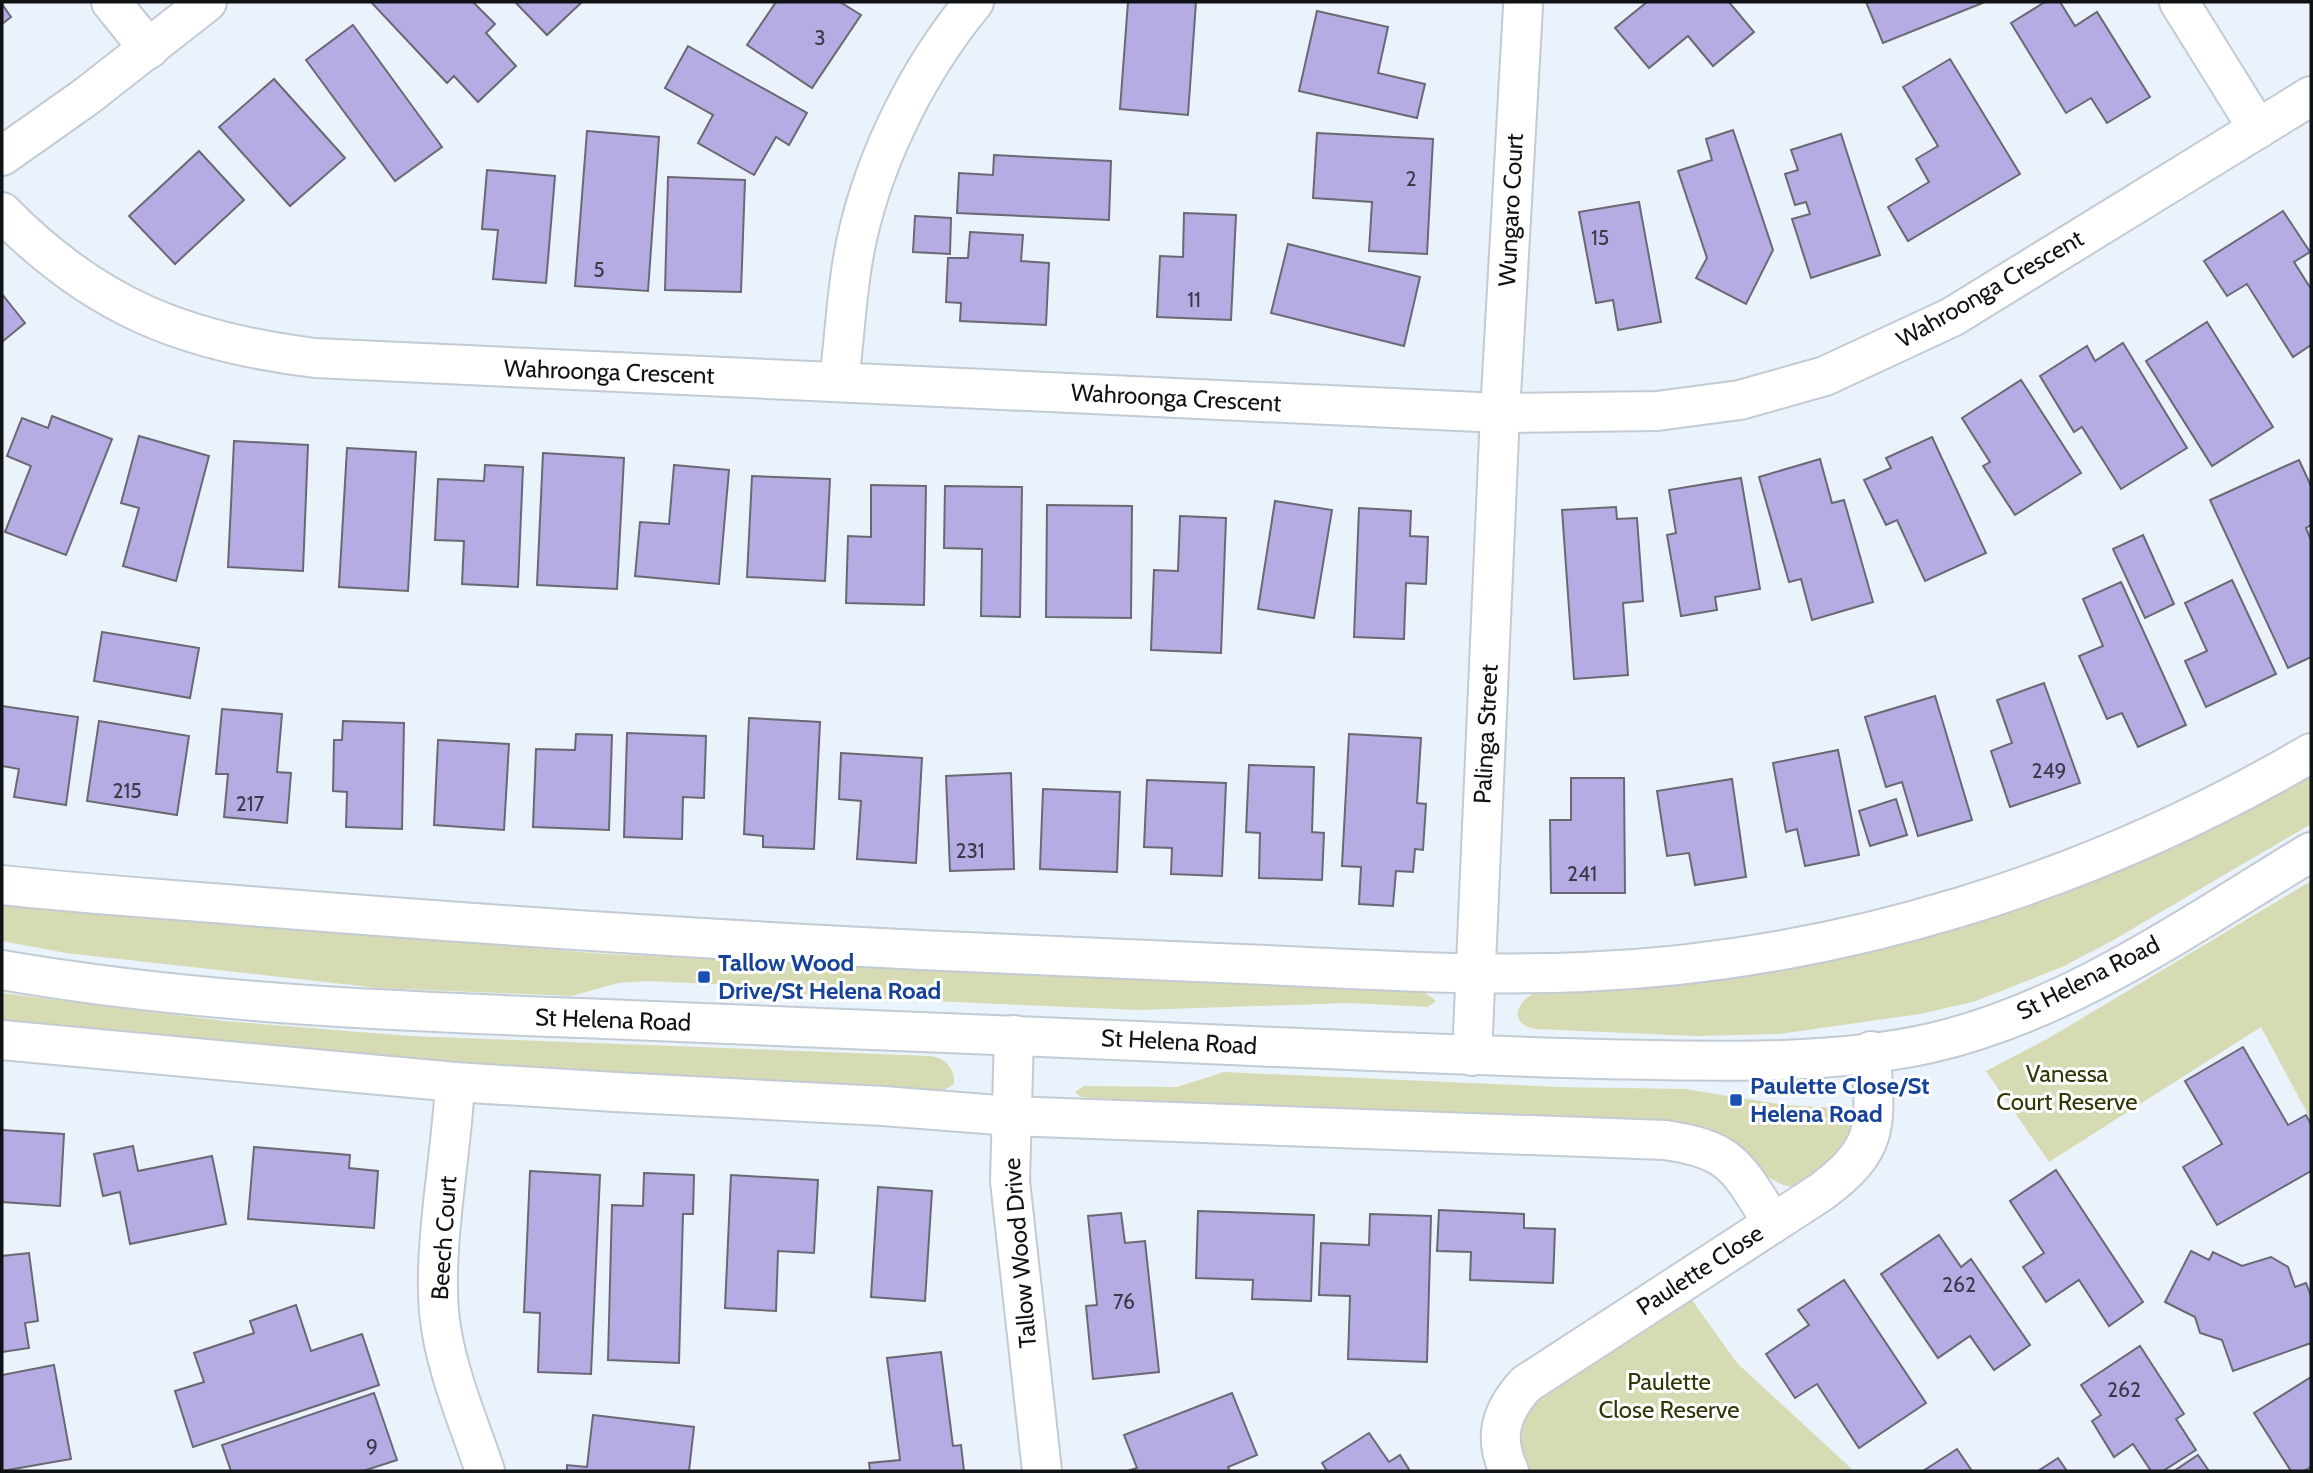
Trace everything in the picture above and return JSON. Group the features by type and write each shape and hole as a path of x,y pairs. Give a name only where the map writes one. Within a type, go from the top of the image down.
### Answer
{"street":[{"path":"111,2 149,49"},
{"path":"2,156 149,49 207,2"},
{"path":"839,381 852,264 873,185 911,98 974,2"},
{"path":"2179,2 2258,129"},
{"name":"Wungaro Court","path":"1500,413 1523,7"},
{"name":"Wahroonga Crescent","path":"2,212 32,241 115,301 159,323 264,352 393,362 1500,413 1657,411 1740,400 1825,376 1952,317 2311,96"},
{"name":"Palinga Street","path":"1472,1056 1500,413"},
{"path":"2,885 585,933 1476,975 1586,972 1713,960 1843,937 2015,889 2134,844 2230,799 2311,753"},
{"name":"St Helena Road","path":"2,970 149,989 382,1011 1472,1056 1793,1059 1930,1043 2005,1020 2063,996 2311,852"},
{"name":"Tallow Wood Drive","path":"1014,1035 1011,1191 1042,1471"},
{"path":"2,1040 455,1082 1011,1116 1677,1142 1700,1145 1730,1162 1773,1223"},
{"name":"Paulette Close","path":"1509,1471 1499,1437 1503,1416 1526,1384 1835,1182 1864,1149 1874,1122 1871,1051"},
{"name":"Beech Court","path":"455,1082 440,1262 439,1312 451,1369 485,1471"}],"green space":[{"path":"2311,775 2311,824 2110,942 2062,967 1976,1001 1920,1014 1779,1034 1695,1036 1536,1029 1527,1027 1518,1017 1520,1005 1539,992 1666,985 2083,883 2175,848"},
{"name":"Vanessa Court Reserve","path":"2311,881 2311,1120 2261,1027 2049,1162 1986,1071 2049,1038"},
{"path":"2,903 606,954 1387,988 1424,992 1436,1001 1428,1007 1350,1003 1138,1010 818,996 752,986 647,981 618,983 572,996 378,988 66,953 2,941"},
{"path":"2,993 224,1021 410,1036 930,1056 948,1065 953,1073 954,1084 943,1091 549,1070 2,1024"},
{"path":"1224,1072 1559,1087 1685,1089 1785,1105 1835,1108 1847,1115 1852,1129 1839,1157 1795,1187 1770,1178 1725,1139 1697,1126 1094,1098 1081,1097 1075,1092 1084,1086 1177,1087"},
{"name":"Paulette Close Reserve","path":"1689,1296 1737,1363 1854,1471 1522,1471 1515,1441 1527,1404"}],"building":[{"path":"371,2 473,2 495,24 486,33 516,66 478,102 454,76 447,83"},
{"path":"515,2 582,2 547,35"},
{"path":"776,2 840,2 861,15 812,88 747,45"},
{"path":"1128,2 1196,2 1188,115 1120,109"},
{"path":"1647,2 1729,2 1754,32 1713,66 1688,36 1649,68 1615,28"},
{"path":"1866,2 1985,2 1883,43"},
{"path":"2045,2 2060,2 2075,26 2097,12 2150,97 2107,123 2091,98 2066,113 2011,23"},
{"path":"2,4 11,17 2,24"},
{"path":"1317,11 1388,27 1378,73 1425,84 1417,118 1299,91"},
{"path":"353,25 442,147 395,181 306,60"},
{"path":"688,46 807,113 789,145 776,137 754,175 698,143 713,115 665,88"},
{"path":"1950,59 2020,174 1908,241 1888,207 1929,182 1916,159 1938,146 1903,87"},
{"path":"274,79 345,158 290,206 219,127"},
{"path":"1733,130 1773,250 1746,304 1696,278 1707,258 1678,171 1712,160 1706,139"},
{"path":"587,131 659,137 648,291 575,286"},
{"path":"1317,133 1433,139 1427,254 1369,251 1372,202 1313,198"},
{"path":"1841,134 1880,255 1811,278 1792,219 1810,214 1806,202 1795,205 1785,174 1798,170 1791,150"},
{"path":"199,151 244,200 175,264 129,216"},
{"path":"994,155 1111,161 1109,220 957,213 959,173 993,175"},
{"path":"487,170 555,176 546,283 493,279 498,230 482,229"},
{"path":"668,177 745,180 741,292 665,290"},
{"path":"1639,202 1661,322 1618,330 1613,300 1596,303 1579,212"},
{"path":"2283,211 2310,252 2294,262 2311,289 2311,345 2293,357 2247,284 2227,296 2204,261"},
{"path":"1184,213 1236,215 1231,320 1157,317 1160,256 1183,257"},
{"path":"915,216 951,218 950,254 913,252"},
{"path":"970,232 1023,235 1021,261 1049,263 1046,325 960,321 961,303 946,302 948,258 968,258"},
{"path":"1288,244 1420,277 1404,346 1271,313"},
{"path":"2,294 25,323 2,342"},
{"path":"2207,322 2273,427 2212,466 2146,361"},
{"path":"2123,343 2187,448 2121,489 2082,427 2074,432 2040,376 2087,346 2095,361"},
{"path":"2021,380 2081,473 2015,515 1983,466 1990,462 1962,418"},
{"path":"52,416 112,439 66,555 5,532 31,466 7,456 22,418 48,428"},
{"path":"139,436 209,456 176,581 123,566 139,508 121,503"},
{"path":"1932,437 1986,553 1925,581 1897,520 1886,525 1864,480 1891,468 1886,458"},
{"path":"234,441 308,445 303,571 228,567"},
{"path":"347,448 416,452 408,591 339,587"},
{"path":"543,453 624,458 617,589 537,585"},
{"path":"1820,459 1832,503 1844,500 1873,602 1812,620 1801,579 1789,582 1759,477"},
{"path":"2299,460 2311,486 2311,525 2306,528 2311,540 2311,657 2288,668 2210,500"},
{"path":"485,465 523,467 518,587 462,584 464,541 435,540 438,479 484,481"},
{"path":"674,465 729,470 719,584 635,576 640,522 669,524"},
{"path":"752,476 830,479 825,581 747,577"},
{"path":"1741,478 1760,589 1715,597 1717,610 1681,616 1667,535 1676,533 1669,490"},
{"path":"871,485 926,486 924,605 846,603 848,536 871,537"},
{"path":"945,486 1022,487 1020,617 981,616 982,549 944,548"},
{"path":"1275,501 1332,510 1314,618 1258,609"},
{"path":"1047,505 1132,506 1131,618 1046,617"},
{"path":"1616,507 1617,519 1637,518 1643,601 1623,603 1628,675 1574,679 1562,510"},
{"path":"1359,508 1411,511 1410,536 1428,537 1426,584 1406,583 1404,639 1354,637"},
{"path":"1180,516 1226,518 1221,653 1151,650 1154,570 1178,571"},
{"path":"2143,535 2174,604 2145,618 2113,549"},
{"path":"2232,580 2276,674 2206,707 2185,661 2207,651 2185,603"},
{"path":"2121,582 2186,725 2138,747 2122,713 2107,719 2079,656 2103,646 2083,599"},
{"path":"102,632 199,648 190,698 94,681"},
{"path":"2044,683 2080,783 2010,807 1991,751 2012,743 1997,700"},
{"path":"1935,696 1972,820 1918,836 1902,782 1886,787 1865,717"},
{"path":"2,706 78,717 66,805 14,797 19,769 2,766"},
{"path":"222,709 282,714 277,772 291,773 287,823 224,817 228,774 216,774"},
{"path":"749,718 820,722 814,849 763,847 763,836 744,834"},
{"path":"99,721 189,736 177,815 87,801"},
{"path":"343,721 404,723 402,829 346,827 347,792 333,791 334,740 342,740"},
{"path":"627,733 706,736 704,798 683,797 682,839 624,837"},
{"path":"576,734 612,735 609,830 533,827 536,749 575,750"},
{"path":"1349,734 1421,738 1417,803 1426,804 1423,850 1415,849 1413,872 1396,871 1393,906 1359,904 1361,867 1342,866"},
{"path":"438,740 509,744 504,830 434,825"},
{"path":"1838,750 1859,855 1805,866 1797,829 1786,832 1773,763"},
{"path":"841,753 922,758 916,863 857,859 861,801 839,799"},
{"path":"1249,765 1314,767 1312,832 1324,833 1322,880 1259,878 1260,833 1246,832"},
{"path":"1011,773 1014,869 950,871 946,776"},
{"path":"1571,778 1624,778 1625,893 1551,893 1550,820 1571,820"},
{"path":"1732,779 1746,877 1695,885 1689,853 1667,856 1657,791"},
{"path":"1147,780 1226,783 1222,876 1171,874 1172,848 1144,847"},
{"path":"1043,789 1120,792 1117,872 1040,869"},
{"path":"1896,799 1907,835 1870,846 1859,811"},
{"path":"2243,1047 2288,1125 2306,1115 2311,1124 2311,1171 2217,1225 2183,1167 2222,1144 2185,1081"},
{"path":"2,1130 64,1134 60,1206 2,1202"},
{"path":"133,1146 138,1171 212,1156 226,1224 130,1244 120,1192 103,1196 94,1154"},
{"path":"254,1147 350,1155 349,1168 378,1171 374,1228 248,1219"},
{"path":"2056,1170 2143,1302 2109,1326 2079,1280 2046,1302 2023,1267 2044,1253 2010,1201"},
{"path":"530,1171 600,1175 591,1374 538,1372 540,1313 524,1312"},
{"path":"644,1173 694,1175 693,1214 683,1214 679,1363 608,1360 612,1205 643,1206"},
{"path":"731,1175 818,1180 814,1253 778,1251 776,1311 725,1308"},
{"path":"878,1187 932,1191 925,1301 871,1297"},
{"path":"1439,1210 1524,1214 1524,1228 1555,1229 1553,1283 1470,1280 1471,1252 1437,1251"},
{"path":"1198,1211 1314,1215 1311,1301 1252,1299 1253,1280 1196,1278"},
{"path":"1121,1213 1125,1243 1145,1241 1159,1372 1093,1379 1086,1306 1097,1305 1088,1216"},
{"path":"1370,1214 1431,1216 1427,1362 1348,1359 1350,1296 1319,1295 1321,1243 1369,1245"},
{"path":"1939,1235 1961,1267 1971,1259 2030,1345 1994,1370 1970,1336 1938,1358 1881,1274"},
{"path":"2191,1251 2209,1260 2213,1252 2242,1266 2271,1257 2288,1267 2295,1287 2306,1283 2311,1296 2311,1343 2233,1371 2222,1340 2200,1333 2195,1317 2165,1302"},
{"path":"29,1253 38,1321 25,1323 29,1348 2,1352 2,1256"},
{"path":"1844,1280 1926,1403 1859,1448 1817,1384 1795,1398 1766,1354 1809,1325 1798,1310"},
{"path":"296,1305 311,1351 362,1334 379,1385 193,1447 175,1391 204,1382 194,1353 254,1333 250,1321"},
{"path":"2140,1346 2184,1414 2176,1419 2196,1450 2163,1471 2151,1471 2133,1444 2114,1457 2092,1421 2101,1415 2081,1385"},
{"path":"941,1352 953,1446 961,1445 964,1471 870,1471 869,1463 900,1460 887,1358"},
{"path":"54,1365 71,1459 2,1471 2,1375"},
{"path":"2311,1377 2311,1467 2304,1471 2291,1471 2254,1413"},
{"path":"374,1393 397,1460 363,1471 231,1471 222,1445"},
{"path":"1232,1393 1257,1455 1228,1467 1230,1471 1127,1471 1137,1468 1124,1435"},
{"path":"593,1415 694,1427 689,1471 567,1471 567,1465 587,1467"},
{"path":"1369,1433 1389,1462 1400,1455 1410,1471 1327,1471 1322,1463"},
{"path":"1957,1449 1972,1471 1923,1471"},
{"path":"2198,1455 2209,1471 2174,1471"},
{"path":"2058,1458 2067,1471 2038,1471"}],"place":[{"name":"Tallow Wood Drive/St Helena Road","path":"704,977"},
{"name":"Paulette Close/St Helena Road","path":"1736,1100"}]}
